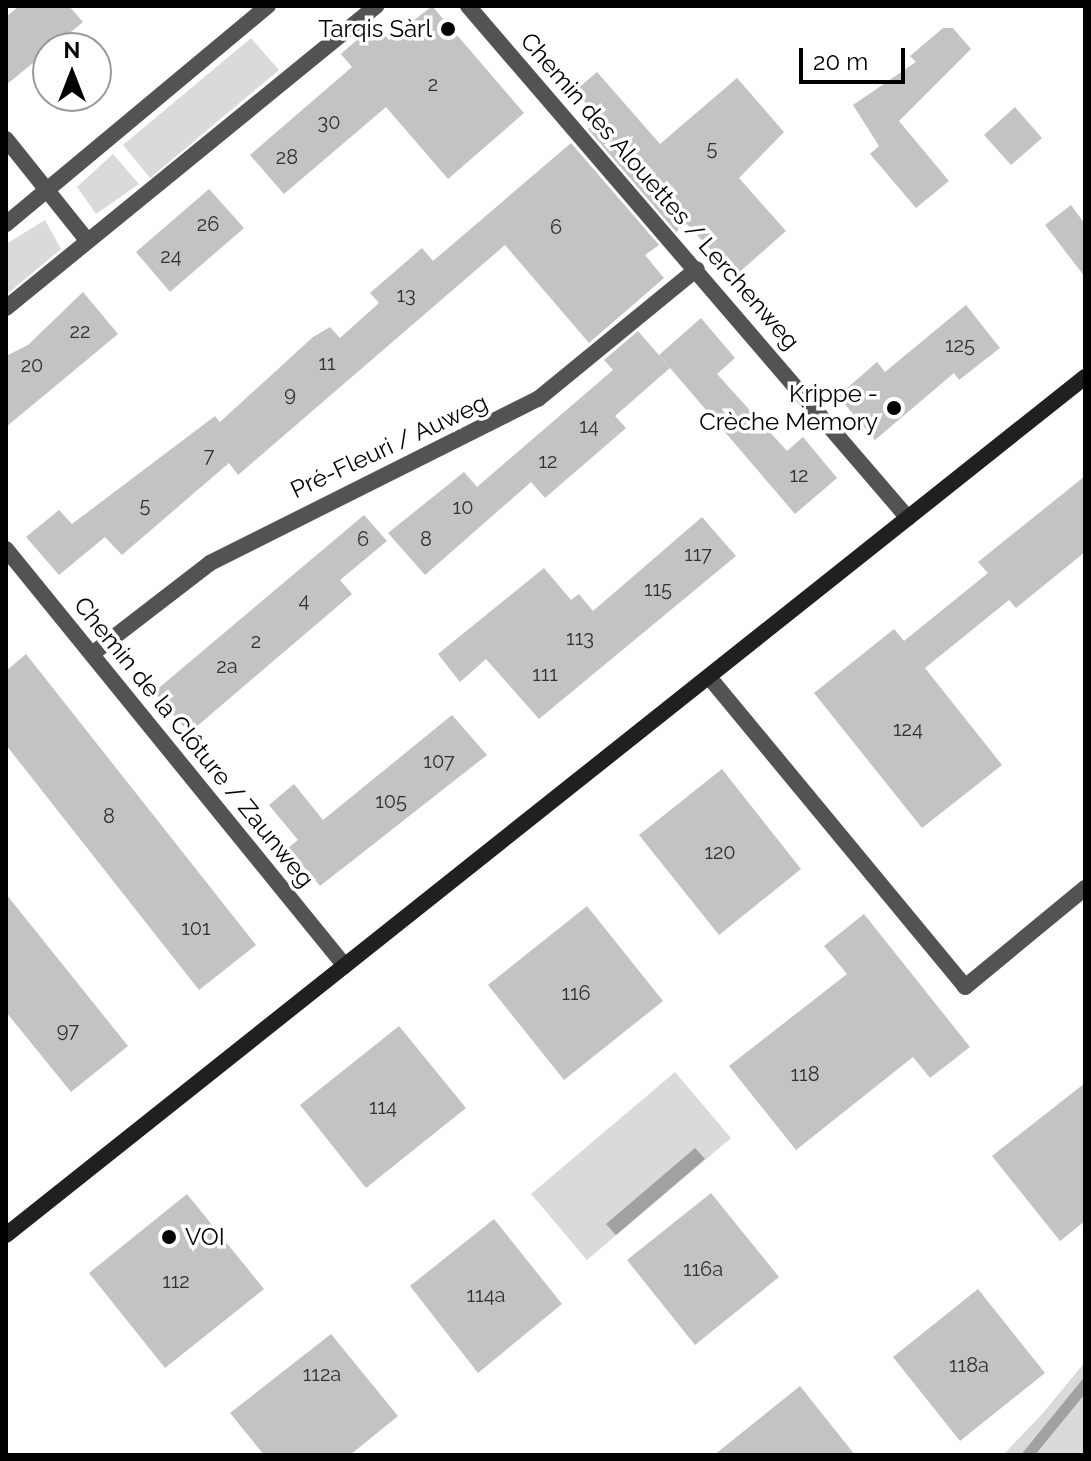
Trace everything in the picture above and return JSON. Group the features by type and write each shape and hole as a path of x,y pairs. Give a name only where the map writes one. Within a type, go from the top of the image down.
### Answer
{"street":[{"path":"6,224 268,6"},
{"path":"6,308 376,6"},
{"name":"Chemin des Alouettes / Lerchenweg","path":"468,6 908,518"},
{"path":"6,139 87,240"},
{"name":"Pré-Fleuri / Auweg","path":"92,654 220,558 538,399 697,269"},
{"path":"6,1235 1085,377"},
{"name":"Chemin de la Clôture / Zaunweg","path":"6,549 345,966"},
{"path":"709,677 965,987 1085,888"}],"shaded area":[{"path":"251,38 279,70 150,178 123,145"},
{"path":"113,154 139,184 96,214 77,187"},
{"path":"45,220 61,249 6,295 6,244"},
{"path":"675,1072 731,1138 587,1260 531,1194"},
{"path":"695,1148 705,1159 616,1235 606,1224"},
{"path":"1085,1362 1085,1455 1003,1455 1043,1413"}],"building":[{"path":"19,6 69,6 83,22 71,32 32,32 32,64 6,85 6,17"},
{"path":"432,6 524,113 448,179 386,107 284,194 250,155 352,67 341,54 375,24 389,40"},
{"path":"943,28 953,28 971,49 899,121 949,181 916,208 870,154 879,146 853,105 916,62 910,56"},
{"path":"597,72 660,144 737,78 784,132 739,178 786,231 735,276 687,224 676,232 588,129 600,119 575,91"},
{"path":"1015,107 1042,138 1011,165 984,135"},
{"path":"571,143 659,245 645,255 664,278 589,343 505,245 238,475 229,463 122,555 105,537 59,575 26,537 59,510 72,524 215,416 220,422 313,337 330,327 340,338 379,303 370,293 422,248 433,261"},
{"path":"209,189 244,228 170,292 136,252"},
{"path":"1071,205 1085,224 1085,277 1045,225"},
{"path":"83,292 118,334 6,427 6,356 28,345"},
{"path":"966,305 1000,348 959,380 954,373 875,440 838,396 877,362 885,372"},
{"path":"701,318 735,358 717,374 787,451 803,437 837,478 795,514 659,355"},
{"path":"638,331 670,368 615,416 626,428 545,498 531,482 425,575 388,533 464,472 477,487 613,370 604,360"},
{"path":"1085,476 1085,552 1016,608 1009,600 925,668 1002,765 922,828 814,693 894,629 904,641 988,573 978,562"},
{"path":"364,515 387,541 340,580 352,594 189,733 154,692"},
{"path":"702,517 736,556 539,719 486,659 460,682 438,654 544,568 571,600 579,594 593,611"},
{"path":"26,654 256,945 199,990 6,745 6,671"},
{"path":"452,715 487,755 320,886 288,848 298,840 269,805 294,784 323,820"},
{"path":"722,769 801,869 719,935 639,835"},
{"path":"6,894 128,1046 71,1092 6,1012"},
{"path":"587,906 663,1001 564,1080 488,985"},
{"path":"864,914 970,1047 930,1078 913,1057 796,1150 729,1066 847,974 824,946"},
{"path":"399,1026 466,1108 366,1188 300,1105"},
{"path":"1085,1083 1085,1221 1060,1241 992,1156"},
{"path":"711,1193 779,1277 695,1345 627,1260"},
{"path":"187,1194 264,1289 165,1368 89,1273"},
{"path":"494,1219 562,1304 478,1373 410,1286"},
{"path":"978,1289 1045,1373 960,1441 893,1357"},
{"path":"331,1334 398,1416 350,1455 264,1455 230,1413"},
{"path":"800,1386 855,1455 714,1455"}],"waterway":[{"path":"1027,1455 1085,1384"}],"place":[{"name":"Tarqis Sàrl","path":"448,29"},
{"name":"Krippe - Crèche Memory","path":"894,408"},
{"name":"VOI","path":"169,1237"}]}
